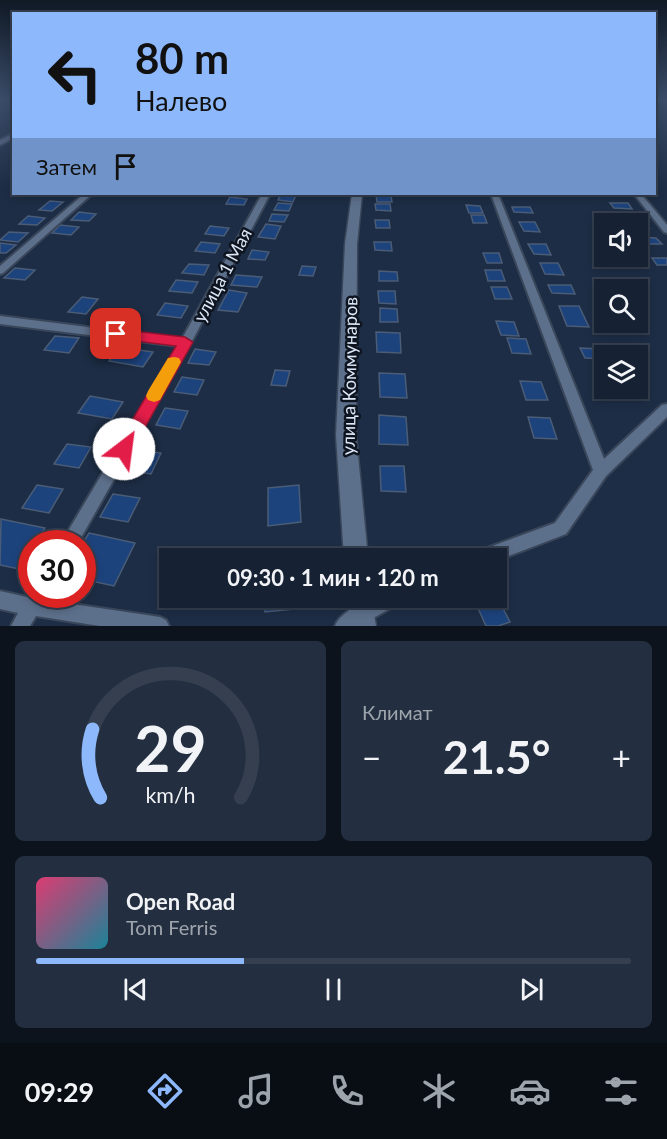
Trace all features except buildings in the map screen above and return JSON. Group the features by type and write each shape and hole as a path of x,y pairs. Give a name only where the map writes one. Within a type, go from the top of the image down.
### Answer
{"main road":[{"name":"улица Коммунаров","path":"355,548 346,435 351,244 357,195"}],"street":[{"path":"0,271 87,195"},
{"name":"улица 1 Мая","path":"77,530 185,342 265,195"},
{"path":"494,195 601,471"},
{"path":"638,195 667,230"},
{"path":"0,320 185,342"},
{"path":"507,549 560,529 601,471 667,409"},
{"path":"0,600 18,600"},
{"path":"20,626 31,608"},
{"path":"74,608 160,626"},
{"path":"357,616 373,608"}],"slow traffic":[{"path":"154,396 174,362"}],"route":[{"path":"116,334 185,342 124,449"}]}
